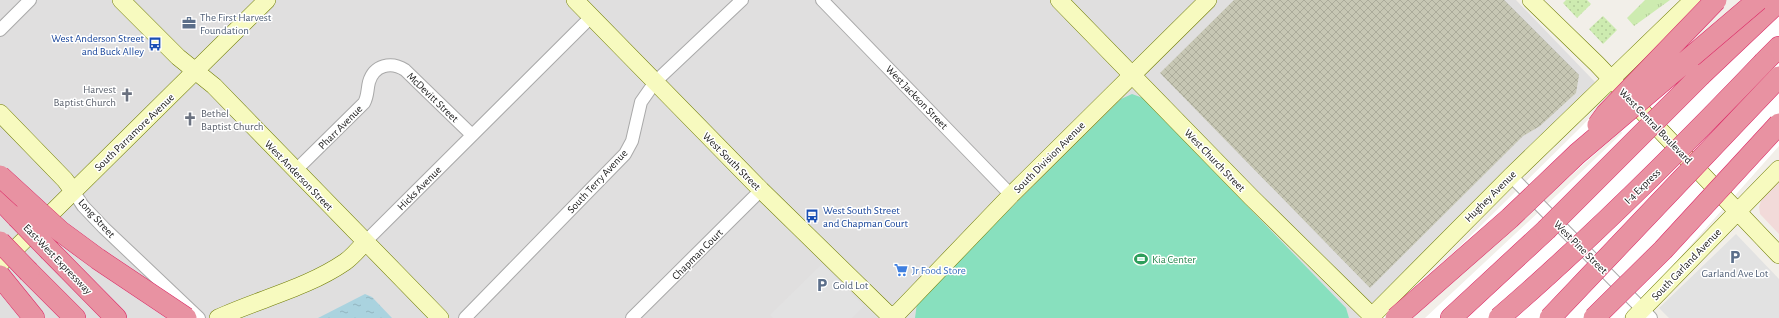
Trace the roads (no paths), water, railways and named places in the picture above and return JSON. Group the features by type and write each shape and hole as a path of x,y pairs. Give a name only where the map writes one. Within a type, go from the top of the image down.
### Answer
{"highway":[{"path":"1577,154 1606,114 1716,0"},
{"path":"1396,318 1510,218 1577,154 1758,0"},
{"path":"1451,318 1546,230 1779,0"},
{"name":"I-4 Express","path":"1499,318 1558,267 1656,174 1779,47"},
{"path":"1550,318 1779,78"},
{"path":"1594,318 1663,250 1779,124"},
{"path":"1522,318 1602,234 1656,174"},
{"path":"0,176 60,231 98,259 186,318"},
{"name":"East-West Expressway","path":"0,199 116,318"},
{"path":"0,242 75,318"},
{"path":"6,282 34,318"}],"street":[{"path":"0,30 30,0"},
{"name":"West Anderson Street","path":"121,0 178,57 214,86 295,171 440,318"},
{"name":"South Parramore Avenue","path":"0,264 267,0"},
{"name":"West South Street","path":"575,0 761,190 892,318"},
{"name":"South Terry Avenue","path":"465,318 625,154 632,141 641,102 656,82 701,41 742,0"},
{"name":"West Jackson Street","path":"822,0 1011,195"},
{"name":"West Church Street","path":"1059,0 1251,197 1372,317"},
{"name":"South Division Avenue","path":"892,318 1011,195 1208,0"},
{"name":"West Central Boulevard","path":"1531,0 1611,79 1779,255"},
{"name":"Hughey Avenue","path":"1372,317 1511,176 1693,0"},
{"name":"Hicks Avenue","path":"218,318 247,304 304,284 346,261 471,134 591,17"},
{"name":"McDevitt Street","path":"392,64 400,66 410,74 471,134"},
{"name":"Pharr Avenue","path":"295,171 364,103 368,96 369,82 378,69 392,64"},
{"name":"Long Street","path":"0,113 64,180 83,206 104,228 199,318"},
{"name":"South Garland Avenue","path":"1642,315 1737,210 1779,169"},
{"name":"West Pine Street","path":"1511,176 1642,315"},
{"name":"Chapman Court","path":"632,318 761,190"}],"water":[{"path":"365,294 372,297 392,318 318,318"}],"place":[{"name":"The First Harvest Foundation","path":"189,23"},
{"name":"West Anderson Street and Buck Alley","path":"155,44"},
{"name":"Harvest Baptist Church","path":"127,95"},
{"name":"Bethel Baptist Church","path":"190,119"},
{"name":"West South Street and Chapman Court","path":"812,216"},
{"name":"Garland Ave Lot","path":"1735,257"},
{"name":"Kia Center","path":"1141,259"},
{"name":"Jr Food Store","path":"901,270"},
{"name":"Gold Lot","path":"822,285"}]}
